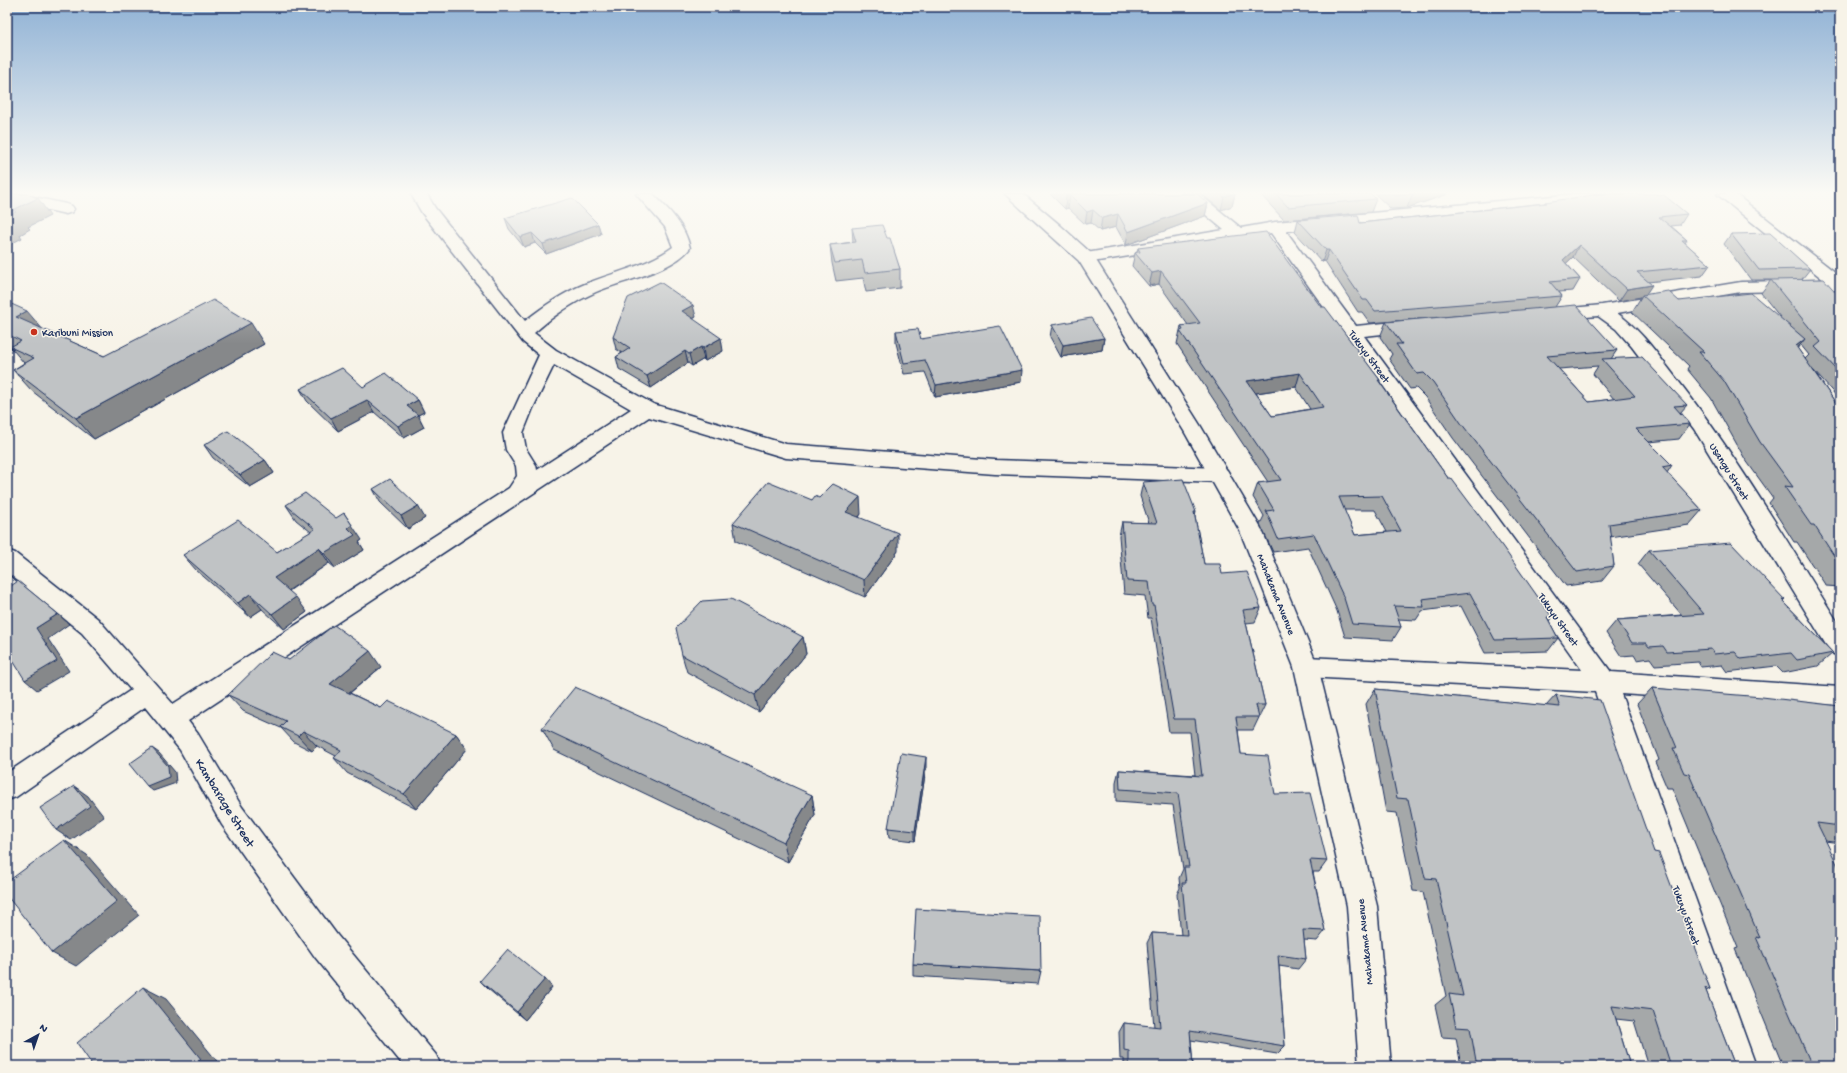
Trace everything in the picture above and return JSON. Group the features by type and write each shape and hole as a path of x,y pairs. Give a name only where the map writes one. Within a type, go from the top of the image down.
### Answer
{"street":[{"path":"456,244 524,332 549,354 646,409 786,451 995,467 1220,475"},
{"path":"524,332 550,309 589,288 657,264 682,248 681,244"},
{"name":"Mahakama Avenue","path":"1071,244 1086,258 1220,475 1251,530 1306,668 1362,906 1375,1066"},
{"path":"1086,258 1166,244"},
{"name":"Tukuyu Street","path":"1288,244 1604,682 1740,1066"},
{"path":"1789,244 1840,284"},
{"path":"1532,316 1602,310 1740,287 1840,284"},
{"name":"Usangu Street","path":"1602,310 1622,325 1638,343 1701,424 1840,646"},
{"path":"1352,332 1430,325"},
{"path":"517,492 527,476 526,465 516,450 513,433 523,408 534,388 549,354"},
{"path":"171,719 646,409"},
{"name":"Kambarage Street","path":"7,559 22,583 90,626 171,719 189,742 232,816 326,946 425,1066"},
{"path":"1306,668 1604,682 1840,698"},
{"path":"7,788 148,692"}],"building":[{"path":"892,244 900,269 865,273 862,260 835,263 830,245"},
{"path":"1169,244 1275,244 1321,307 1325,307 1380,380 1378,380 1448,478 1451,478 1502,546 1552,617 1547,617 1558,638 1495,640 1470,593 1422,599 1424,607 1394,606 1401,627 1352,624 1344,598 1314,534 1278,539 1266,511 1274,510 1258,483 1281,480 1180,331 1183,330 1181,326 1200,323 1161,271 1152,273 1135,253 1140,252 1138,248","holes":["1300,373 1323,407 1272,416 1247,381","1382,496 1401,531 1355,535 1339,497"]},
{"path":"1320,244 1687,244 1710,265 1637,272 1652,285 1627,289 1579,245 1563,260 1580,279 1550,282 1562,296 1375,311 1367,300 1363,300 1329,250 1326,250"},
{"path":"1739,244 1782,244 1810,269 1759,270"},
{"path":"1824,279 1840,297 1840,373 1815,347 1821,342 1771,280"},
{"path":"660,282 693,305 682,311 721,338 689,354 685,351 647,376 616,357 630,348 613,337 628,298"},
{"path":"1668,291 1679,301 1751,293 1805,339 1796,346 1840,409 1840,565 1814,525 1811,525 1784,486 1793,487 1760,442 1724,381 1699,352 1704,352 1642,295"},
{"path":"213,300 251,323 76,418 13,370 34,358 10,347 21,341 7,334 7,302 27,311 16,317 104,356"},
{"path":"1576,305 1617,350 1547,356 1589,402 1635,396 1602,359 1642,357 1687,405 1674,406 1690,424 1636,429 1672,465 1662,467 1702,510 1609,524 1614,566 1577,572 1461,423 1433,382 1424,373 1417,374 1396,344 1402,344 1386,322"},
{"path":"1091,318 1104,338 1063,345 1052,325"},
{"path":"1000,326 1022,370 936,385 925,360 904,363 896,331 918,329 921,339"},
{"path":"342,368 363,387 386,373 418,400 407,406 418,415 398,426 367,400 331,418 300,389"},
{"path":"228,431 265,460 240,475 204,445"},
{"path":"390,479 418,506 401,516 373,489"},
{"path":"1183,479 1196,512 1194,512 1204,564 1220,564 1222,574 1247,572 1261,608 1243,610 1265,705 1256,705 1259,717 1236,717 1241,754 1268,756 1275,794 1310,793 1327,861 1310,860 1325,931 1303,930 1306,959 1278,955 1285,1046 1190,1031 1193,1066 1129,1066 1129,1051 1124,1050 1124,1023 1160,1027 1152,933 1187,935 1182,883 1186,883 1184,867 1189,867 1178,793 1120,789 1119,770 1202,776 1195,719 1174,719 1149,582 1127,581 1122,522 1157,523 1143,482"},
{"path":"768,482 812,500 815,496 819,498 833,484 860,497 846,512 898,533 864,580 733,523"},
{"path":"305,493 336,518 344,513 352,525 348,528 355,535 324,553 319,548 274,578 296,597 272,614 250,594 238,603 183,555 238,520 277,552 315,529 286,505"},
{"path":"1731,543 1785,600 1782,600 1833,653 1797,660 1791,653 1741,659 1735,652 1714,654 1711,649 1667,652 1663,646 1649,647 1646,643 1632,643 1617,620 1704,614 1649,550"},
{"path":"18,581 58,614 36,628 57,661 25,680 7,651 7,587 8,588"},
{"path":"731,599 803,637 755,695 682,655 676,628 702,601"},
{"path":"334,625 370,651 330,684 381,708 388,701 456,734 404,794 334,758 341,750 303,731 298,736 280,727 286,721 228,695 272,652 289,660"},
{"path":"575,687 812,795 784,842 542,728"},
{"path":"1652,688 1762,697 1840,706 1840,826 1817,823 1840,870 1840,1066 1812,1066 1756,937 1760,938 1689,774 1684,773 1673,748 1677,748"},
{"path":"1375,689 1560,707 1556,695 1600,700 1654,852 1659,853 1710,989 1705,988 1735,1066 1671,1066 1653,1011 1612,1006 1630,1066 1477,1066 1470,1028 1456,1027 1449,994 1463,996 1436,879 1425,878 1408,799 1397,798"},
{"path":"152,748 168,766 169,777 147,786 129,764"},
{"path":"901,753 926,757 915,831 888,828"},
{"path":"74,786 90,806 56,830 40,808"},
{"path":"64,840 117,901 52,953 7,896 7,882"},
{"path":"916,909 1040,916 1041,971 913,964"},
{"path":"508,949 545,979 517,1012 480,981"},
{"path":"143,987 201,1059 193,1066 93,1066 77,1043"}],"place":[{"name":"Karibuni Mission","path":"34,332"}]}
